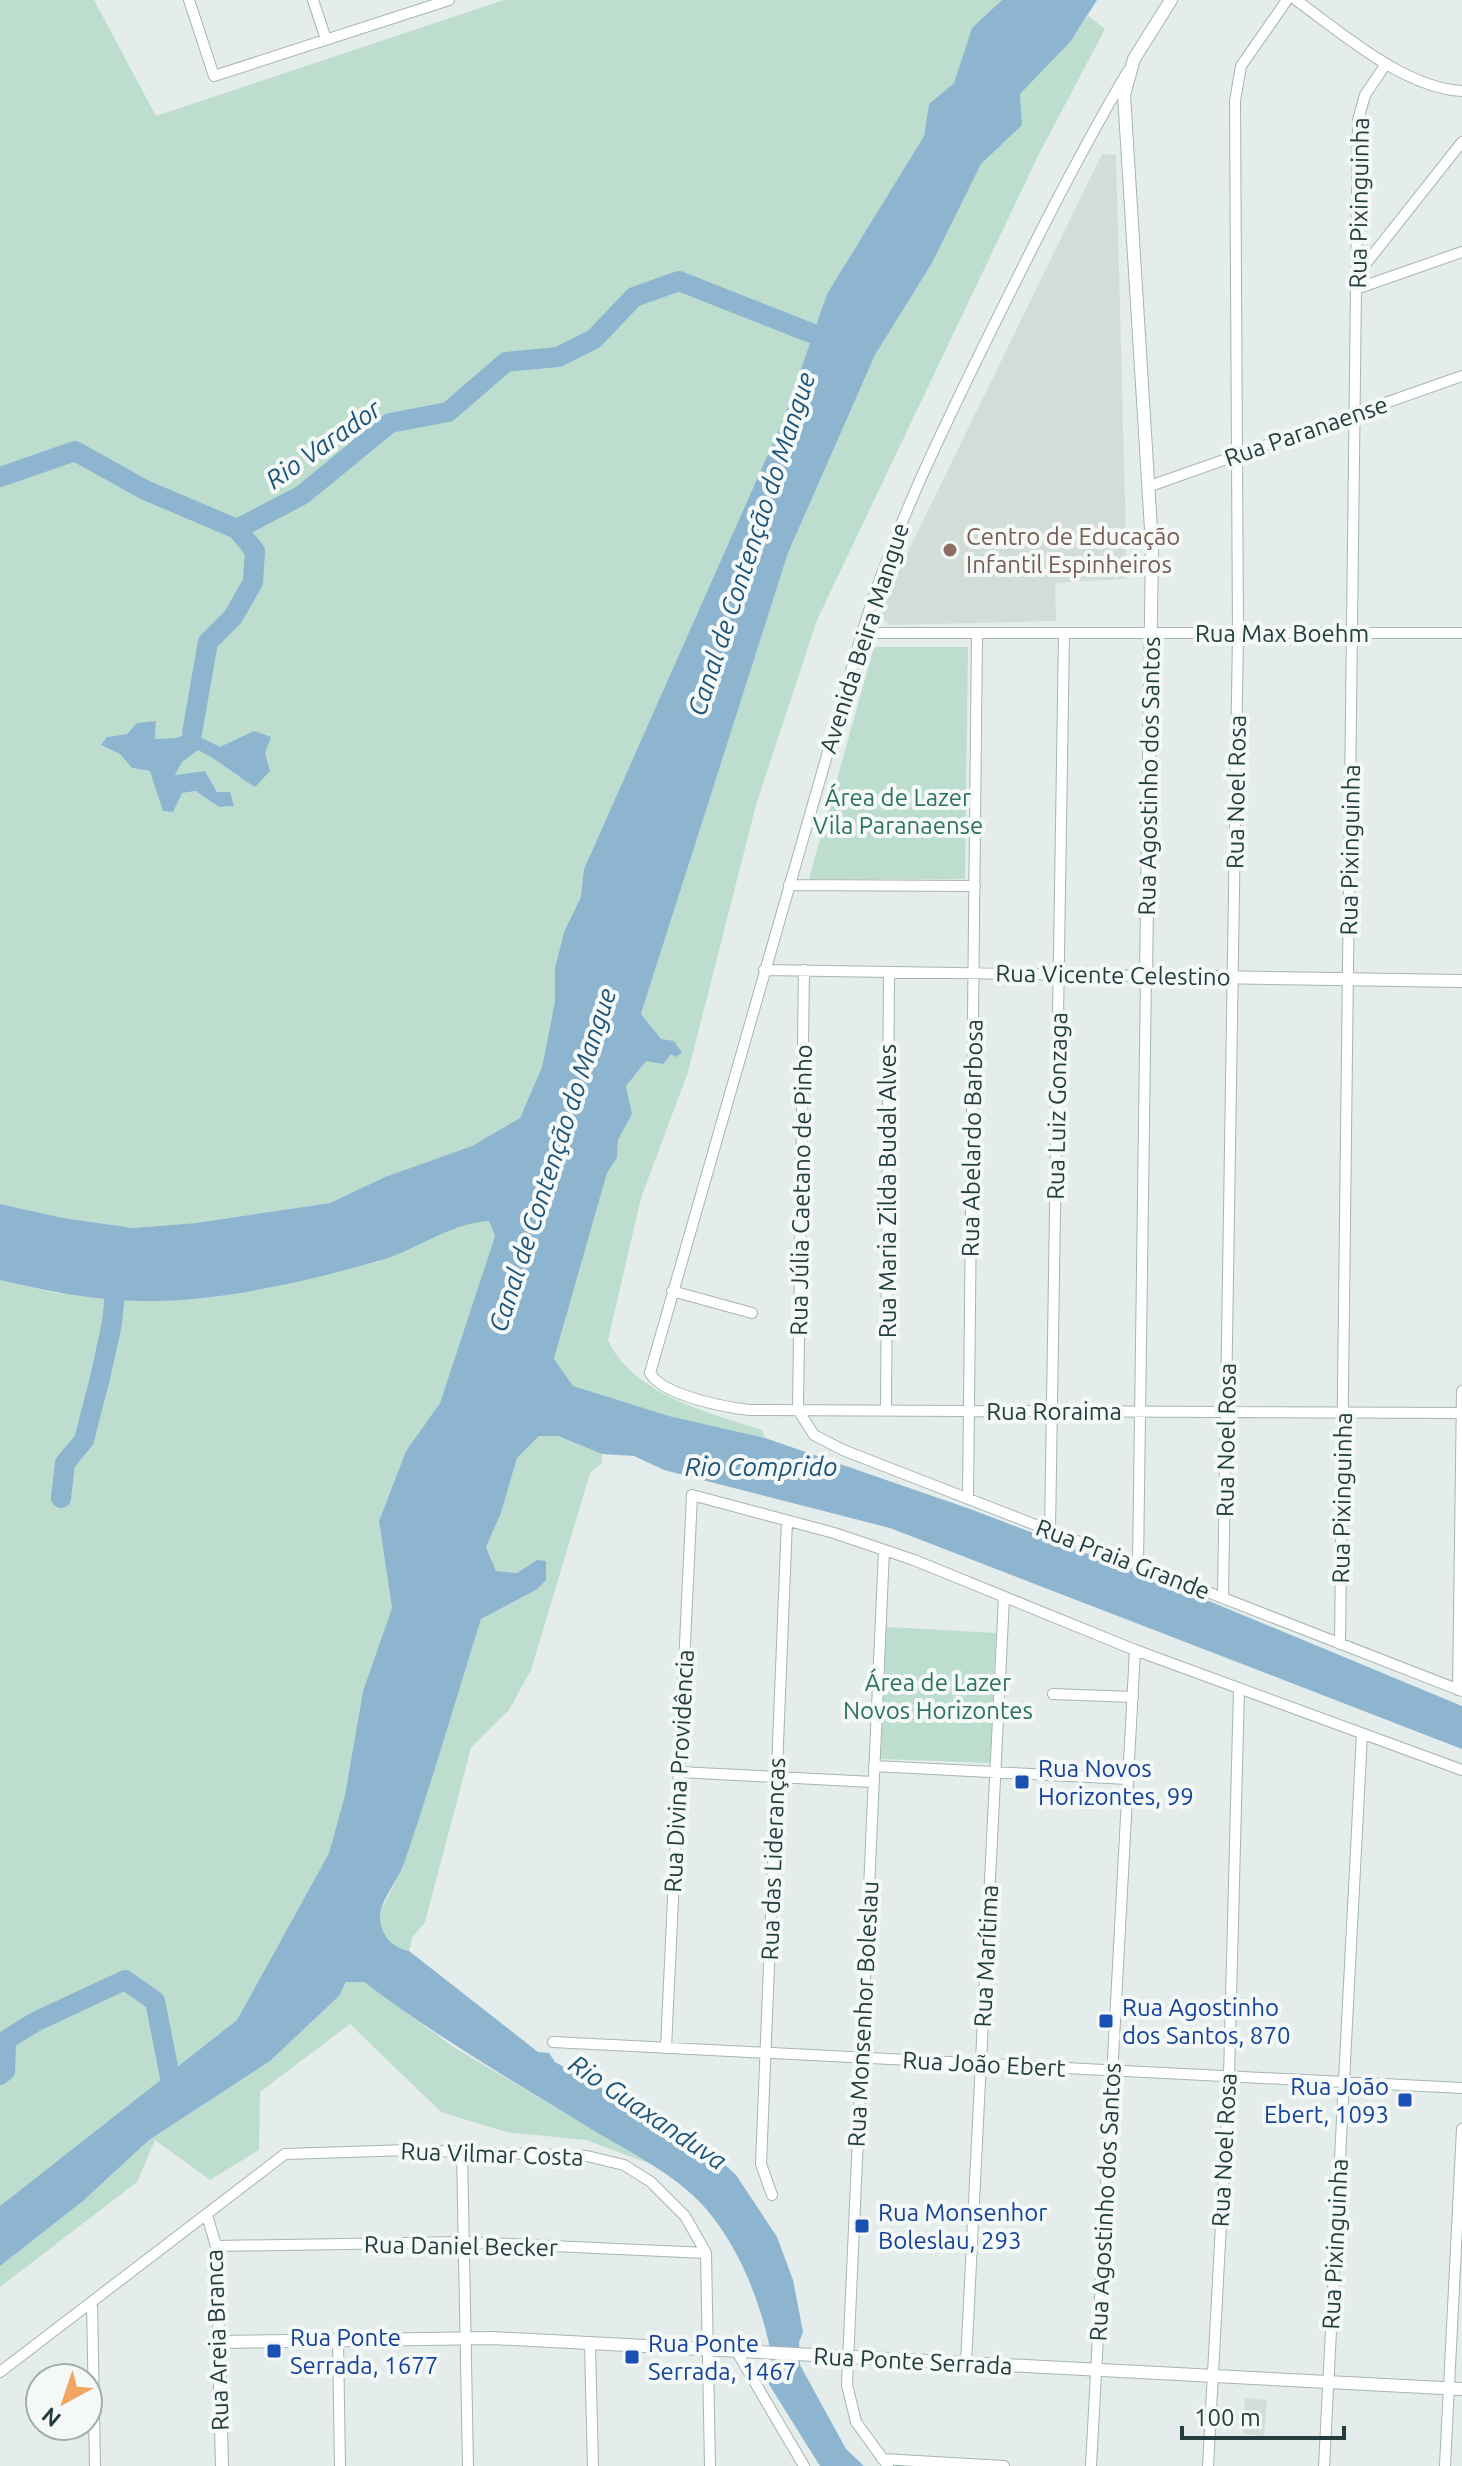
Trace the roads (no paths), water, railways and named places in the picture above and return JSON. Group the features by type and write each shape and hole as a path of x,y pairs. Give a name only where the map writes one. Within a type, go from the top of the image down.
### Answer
{"street":[{"path":"189,0 214,76 441,1"},
{"path":"313,0 326,39"},
{"name":"Rua Agostinho dos Santos","path":"1138,1565 1150,486 1124,95 1128,70 1171,0"},
{"name":"Rua Noel Rosa","path":"1223,1598 1238,633 1236,86 1246,58 1287,0"},
{"path":"1296,0 1386,64 1442,87 1462,91"},
{"name":"Rua Pixinguinha","path":"1340,1644 1358,120 1365,95 1386,64"},
{"name":"Avenida Beira Mangue","path":"653,1378 650,1367 887,555 922,472 1060,191 1128,70"},
{"path":"1356,276 1462,142"},
{"path":"1356,289 1462,252"},
{"name":"Rua Paranaense","path":"1150,486 1462,376"},
{"name":"Rua Max Boehm","path":"862,633 1462,633"},
{"name":"Rua Abelardo Barbosa","path":"968,1499 977,633"},
{"name":"Rua Luiz Gonzaga","path":"1050,1531 1064,633"},
{"path":"789,885 975,886"},
{"name":"Rua Vicente Celestino","path":"764,970 1462,981"},
{"name":"Rua Júlia Caetano de Pinho","path":"798,1410 804,970"},
{"name":"Rua Maria Zilda Budal Alves","path":"886,1410 889,972"},
{"path":"672,1291 752,1313"},
{"name":"Rua Roraima","path":"653,1378 663,1386 723,1406 798,1410 1462,1413"},
{"path":"1460,1690 1462,1391"},
{"name":"Rua Praia Grande","path":"798,1410 809,1429 827,1443 1460,1690"},
{"name":"Rua Divina Providência","path":"666,2048 692,1495 787,1521"},
{"path":"787,1521 884,1550 1135,1650 1462,1770"},
{"name":"Rua das Lideranças","path":"772,2195 761,2164 787,1521"},
{"name":"Rua Monsenhor Boleslau","path":"884,1550 847,2357 852,2410 863,2435 885,2463"},
{"name":"Rua Marítima","path":"966,2363 1004,1598"},
{"name":"Rua Agostinho dos Santos","path":"1091,2466 1135,1650"},
{"name":"Rua Noel Rosa","path":"1208,2466 1229,2076 1239,1689"},
{"path":"1053,1694 1133,1697"},
{"name":"Rua Pixinguinha","path":"1324,2466 1362,1734"},
{"path":"874,1766 1128,1779"},
{"path":"679,1772 873,1782"},
{"name":"Rua João Ebert","path":"553,2042 1462,2088"},
{"path":"1445,2466 1456,2388 1462,2129"},
{"path":"462,2150 468,2466"},
{"name":"Rua Vilmar Costa","path":"207,2215 285,2154 462,2150 587,2156 624,2165 651,2182 671,2200 706,2253"},
{"path":"0,2372 207,2215"},
{"name":"Rua Areia Branca","path":"207,2215 216,2246 222,2466"},
{"name":"Rua Daniel Becker","path":"216,2246 464,2242 706,2253"},
{"path":"706,2253 710,2466"},
{"path":"92,2302 95,2466"},
{"name":"Rua Ponte Serrada","path":"219,2342 466,2339 1456,2388"},
{"path":"338,2341 340,2466"},
{"path":"590,2344 593,2466"},
{"path":"737,2352 804,2466"},
{"path":"885,2463 1004,2466"}],"water":[{"path":"1002,0 1097,0 1071,41 1020,94 1022,125 981,164 932,263 875,355 788,553 641,1014 661,1039 674,1041 682,1053 675,1057 671,1054 663,1064 646,1061 626,1086 632,1114 618,1140 617,1158 607,1173 554,1359 573,1386 669,1416 765,1438 970,1509 1180,1589 1462,1706 1462,1749 890,1528 664,1470 634,1456 602,1454 558,1436 539,1436 517,1458 501,1513 486,1547 496,1571 517,1573 537,1560 546,1561 546,1580 536,1590 481,1619 405,1861 381,1910 383,1930 397,1947 409,1951 538,2052 549,2053 555,2062 705,2146 736,2175 777,2237 793,2280 803,2332 799,2342 800,2365 846,2449 864,2466 820,2466 765,2378 764,2371 773,2364 750,2282 720,2226 694,2196 665,2173 472,2056 364,1982 346,1982 339,1996 270,2061 149,2140 83,2201 0,2266 0,2206 237,2020 329,1853 345,1795 363,1691 392,1608 379,1521 406,1451 440,1403 495,1236 489,1221 474,1223 389,1257 288,1284 198,1298 121,1300 69,1294 0,1280 0,1204 63,1218 133,1228 196,1223 330,1203 385,1177 472,1146 520,1118 542,1067 555,1001 555,968 564,932 581,897 584,869 784,418 827,294 924,136 929,104 954,83 972,28"},
{"path":"156,721 155,739 192,733 220,747 254,731 271,737 265,753 270,771 255,787 198,750 182,762 175,775 205,771 217,792 230,792 234,806 219,807 196,791 182,793 173,812 163,811 150,771 132,768 120,754 101,745 107,737 127,734 137,723"}],"waterway":[{"name":"Rio Varador","path":"0,477 75,451 145,490 237,529 302,495 390,423 448,412 506,362 558,357 594,339 634,297 679,281 839,344"},
{"path":"192,733 208,642 233,617 253,582 255,551 237,529"},
{"path":"61,1498 65,1463 84,1440 100,1378 112,1323 117,1273"},
{"path":"0,2075 5,2071 6,2040 35,2022 125,1980 155,2001 170,2077 180,2100"}],"place":[{"name":"Centro de Educação Infantil Espinheiros","path":"950,550"},
{"name":"Rua Novos Horizontes, 99","path":"1022,1782"},
{"name":"Rua Agostinho dos Santos, 870","path":"1106,2021"},
{"name":"Rua João Ebert, 1093","path":"1405,2100"},
{"name":"Rua Monsenhor Boleslau, 293","path":"862,2226"},
{"name":"Rua Ponte Serrada, 1677","path":"274,2351"},
{"name":"Rua Ponte Serrada, 1467","path":"632,2357"}],"water label":[{"name":"Canal de Contenção do Mangue","path":"751,544"},
{"name":"Canal de Contenção do Mangue","path":"552,1160"},
{"name":"Rio Comprido","path":"761,1466"},
{"name":"Rio Guaxanduva","path":"648,2112"}],"park label":[{"name":"Área de Lazer Vila Paranaense","path":"898,811"},
{"name":"Área de Lazer Novos Horizontes","path":"938,1696"}]}
